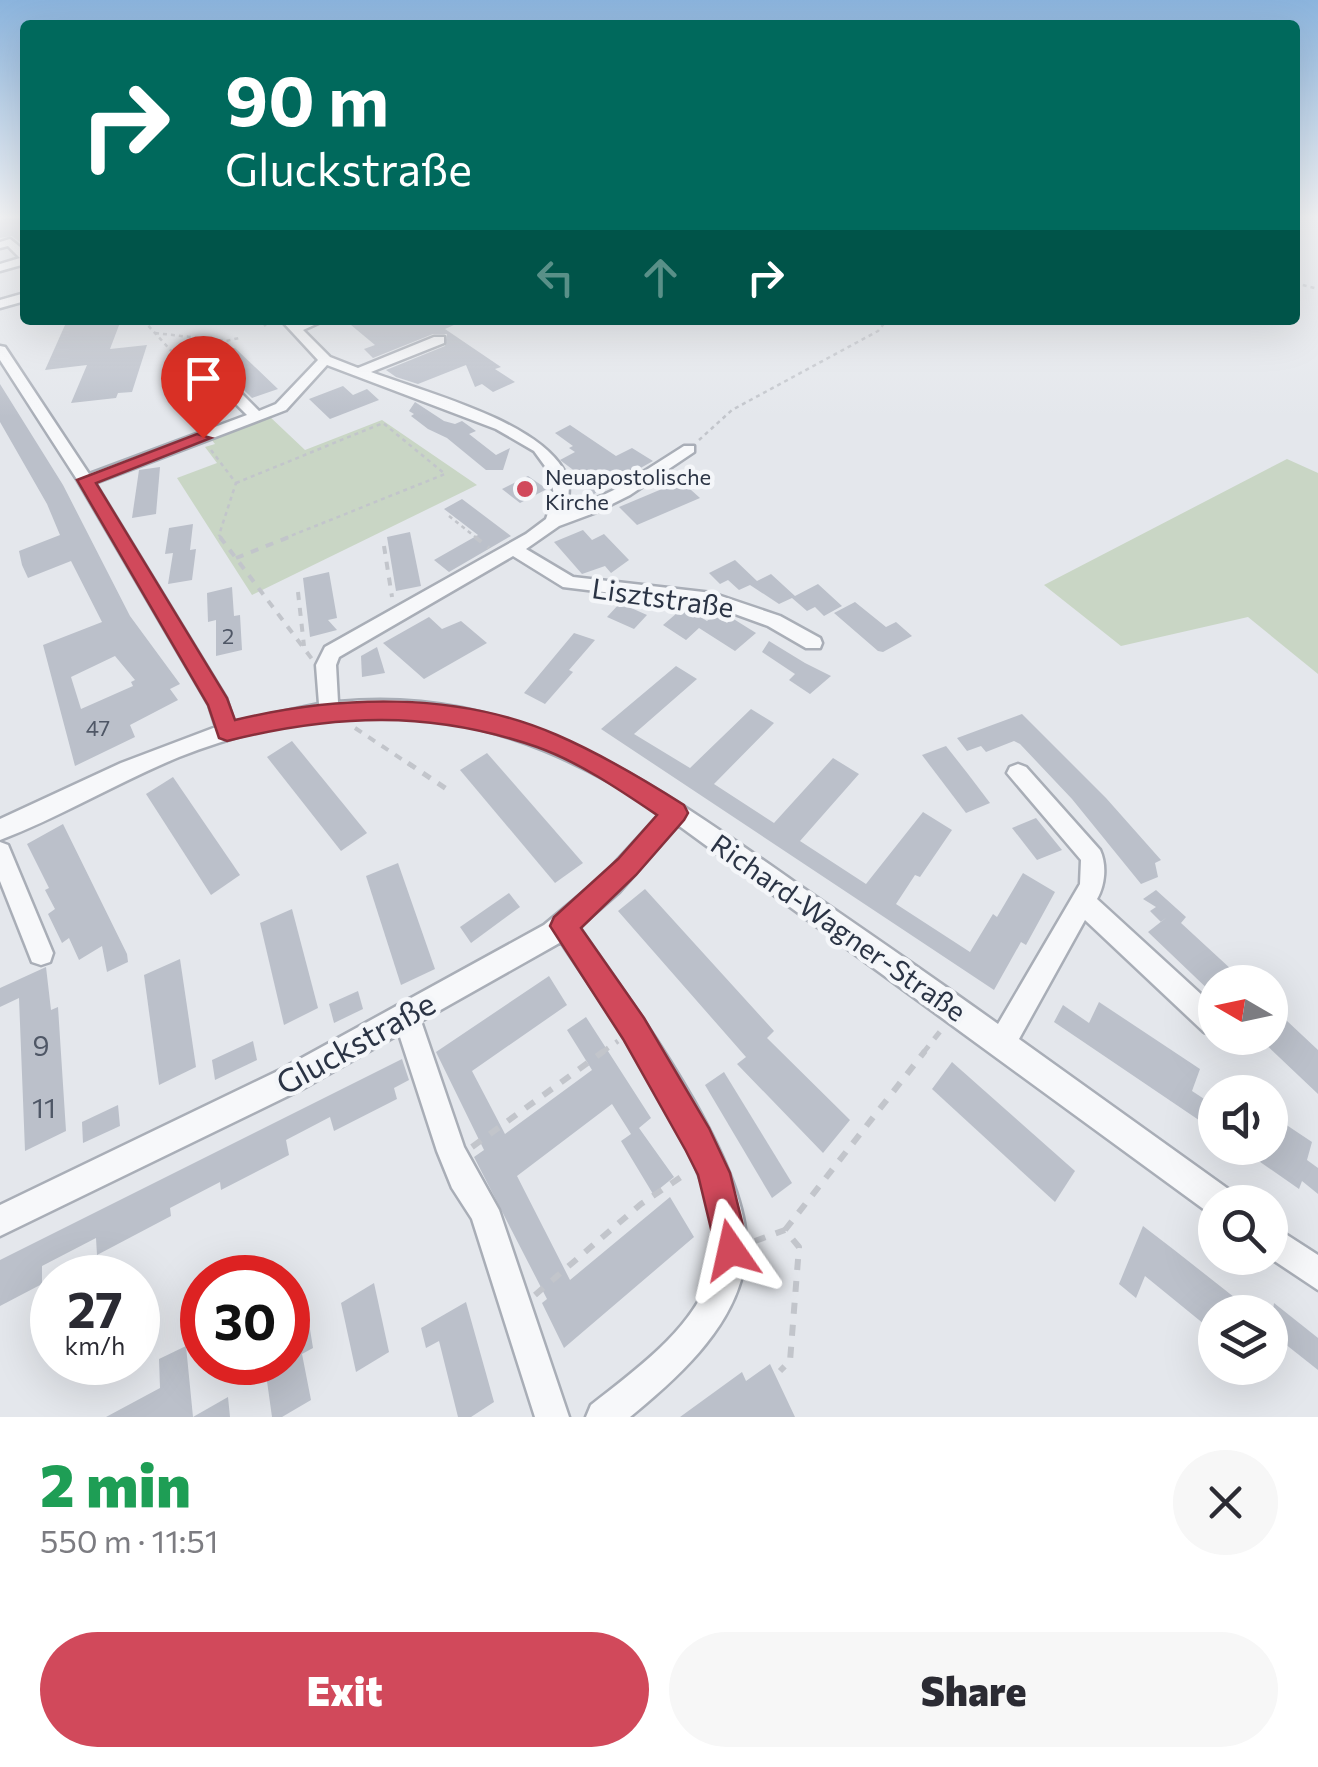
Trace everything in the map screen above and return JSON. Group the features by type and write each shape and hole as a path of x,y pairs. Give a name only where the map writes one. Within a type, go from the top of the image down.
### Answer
{"street":[{"path":"293,325 324,360 501,426 539,448 558,472 562,495 553,522"},
{"path":"360,372 439,340"},
{"path":"0,350 86,480 219,704 227,731"},
{"path":"200,360 257,416"},
{"path":"86,480 281,407 324,360"},
{"path":"329,710 326,665 332,652 507,553 553,522 569,518 689,450"},
{"name":"Lisztstraße","path":"507,553 569,583 712,599 774,621 813,643"},
{"name":"Richard-Wagner-Straße","path":"0,830 153,758 227,731 329,710 401,710 508,728 582,757 675,813 957,1009 1198,1186"},
{"path":"1002,1043 1092,886 1092,858 1018,773"},
{"name":"Gluckstraße","path":"0,1222 290,1080 564,926 610,884 675,813"},
{"path":"0,852 42,953"},
{"path":"1083,902 1198,1010"},
{"path":"564,926 633,1028 708,1160 727,1219 731,1250 717,1292 690,1337 603,1417"},
{"path":"406,1015 455,1158 473,1202 484,1210 552,1417"},
{"path":"1288,1252 1318,1274"}],"path":[{"path":"689,450 732,410 883,325"},
{"path":"155,333 226,341 238,338"},
{"path":"236,558 445,474 383,423 236,483 219,535 259,590 305,650 326,665"},
{"path":"203,438 236,483"},
{"path":"450,516 507,553"},
{"path":"384,546 395,616"},
{"path":"298,592 305,650"},
{"path":"329,710 451,792"},
{"path":"731,1250 784,1230 957,1009"},
{"path":"484,1138 633,1028"},
{"path":"549,1284 642,1204 708,1160"},
{"path":"780,1371 790,1361 800,1246 784,1230"}],"green space":[{"path":"268,415 305,450 382,420 477,485 252,595 177,478 217,463 205,447 215,444 211,439"},
{"path":"1287,459 1318,473 1318,674 1248,617 1121,646 1044,585"}],"building":[{"path":"65,325 119,325 110,349 147,345 132,392 118,393 116,398 71,403 87,365 45,370"},
{"path":"351,325 454,325 445,329 501,367 495,369 515,382 493,392 482,384 475,387 466,365 418,384 386,370 445,346 447,334 433,334 373,358 364,349 375,345"},
{"path":"235,348 278,389 252,398 219,366 228,363 218,353"},
{"path":"0,384 63,485 130,616 180,684 170,689 178,700 130,725 135,737 75,766 43,645 102,622 71,561 28,578 19,551 60,535 47,504 0,422","holes":["115,656 135,680 131,682 133,686 81,709 71,677"]},
{"path":"343,386 353,395 367,389 379,400 330,419 309,399"},
{"path":"415,402 444,421 462,421 476,431 469,434 496,455 510,448 503,470 486,470 447,438 411,416 414,414 409,411"},
{"path":"570,425 616,456 632,448 653,461 594,494 578,482 584,478 560,460 575,452 555,433"},
{"path":"160,467 156,514 132,518 139,470"},
{"name":"Neuapostolische Kirche","path":"528,476 547,489 520,503 502,489"},
{"path":"681,481 700,498 637,525 619,507"},
{"path":"462,499 511,536 449,572 434,560 478,535 444,509"},
{"path":"193,524 190,550 196,549 192,580 168,584 173,553 165,554 169,528"},
{"path":"583,530 592,540 604,534 629,560 611,573 605,566 582,574 554,542"},
{"path":"410,532 421,586 396,591 387,537"},
{"path":"735,560 757,581 771,574 795,596 818,584 842,606 824,616 815,607 807,611 792,598 779,604 750,585 739,590 728,580 720,584 709,573"},
{"path":"329,572 337,618 328,620 337,630 310,637 303,578"},
{"path":"232,587 234,616 240,615 242,650 216,656 216,620 208,622 207,593"},
{"path":"855,602 886,627 896,622 912,636 878,651 834,613"},
{"path":"620,603 647,615 634,629 607,617"},
{"path":"684,607 707,621 714,615 727,623 732,618 756,633 735,651 699,628 686,640 663,625"},
{"path":"429,617 442,629 461,621 487,643 424,679 383,643"},
{"path":"574,633 595,640 569,670 573,672 545,704 524,693"},
{"path":"769,641 831,676 810,694 789,680 795,674 762,652"},
{"path":"377,647 385,673 362,677 361,656"},
{"path":"676,666 697,679 634,734 690,768 751,709 774,723 714,784 774,823 833,758 859,774 800,841 866,884 923,812 952,830 896,904 970,952 1023,873 1055,892 1026,945 1021,942 994,990 601,729"},
{"path":"1022,714 1161,860 1155,863 1158,877 1141,884 1072,799 1020,744 1014,741 986,752 981,746 967,751 957,738"},
{"path":"292,741 367,833 341,851 267,757"},
{"path":"946,746 990,803 966,813 922,755"},
{"path":"487,753 583,863 555,883 460,770"},
{"path":"173,777 240,875 211,895 146,794"},
{"path":"1036,818 1062,850 1037,860 1012,828"},
{"path":"63,824 127,954 128,962 107,972 102,946 79,960 69,938 62,943 48,914 55,909 45,890 49,888 27,844"},
{"path":"398,863 435,969 401,985 366,876"},
{"path":"645,889 774,1031 767,1038 850,1120 823,1153 737,1064 746,1057 618,911"},
{"path":"1156,890 1186,917 1181,923 1227,965 1198,965 1198,980 1148,932 1161,922 1150,911 1156,907 1143,899"},
{"path":"509,893 520,907 471,943 460,927"},
{"path":"292,909 318,1008 284,1025 260,923"},
{"path":"180,959 196,1067 159,1085 144,975"},
{"path":"46,967 51,1010 58,1007 66,1131 25,1151 19,998 0,1007 0,988"},
{"path":"549,976 567,1005 472,1071 505,1134 592,1070 567,1030 586,1017 651,1118 639,1128 674,1177 653,1194 621,1141 631,1134 612,1104 517,1176 570,1280 670,1197 694,1237 564,1348 542,1303 547,1299 474,1157 484,1150 436,1052"},
{"path":"358,991 363,1009 334,1023 329,1004"},
{"path":"1099,1002 1200,1069 1192,1091 1198,1095 1198,1119 1054,1022 1063,1005 1089,1023"},
{"path":"1288,1022 1318,1050 1318,1094 1277,1055 1288,1055"},
{"path":"253,1041 257,1060 215,1080 212,1060"},
{"path":"402,1059 409,1080 394,1088 397,1099 334,1131 330,1117 286,1140 289,1155 221,1190 220,1182 170,1208 171,1216 97,1255 96,1238 63,1255 30,1255 30,1290 0,1306 0,1260"},
{"path":"952,1062 1075,1171 1055,1202 932,1089"},
{"path":"724,1072 792,1183 772,1198 705,1085"},
{"path":"118,1105 120,1126 83,1143 82,1122"},
{"path":"1288,1126 1312,1142 1307,1160 1318,1168 1318,1194 1302,1181 1299,1189 1264,1165 1288,1165"},
{"path":"1143,1226 1198,1269 1198,1275 1206,1275 1231,1295 1198,1295 1198,1319 1145,1276 1136,1298 1119,1284"},
{"path":"374,1283 389,1352 356,1372 341,1303"},
{"path":"466,1302 494,1402 471,1417 458,1417 439,1341 426,1348 421,1328"},
{"path":"1288,1314 1318,1338 1318,1370 1288,1346"},
{"path":"180,1349 180,1385 190,1385 193,1417 106,1417 160,1388 160,1359"},
{"path":"770,1364 795,1417 680,1417 742,1372 746,1381"},
{"path":"268,1385 308,1385 311,1400 282,1417 272,1417"},
{"path":"228,1397 230,1417 193,1417"}],"place":[{"name":"Neuapostolische Kirche","path":"525,489"}],"route":[{"path":"203,438 86,480 219,704 227,731 294,715 358,708 474,720 547,741 582,757 675,813 644,850 564,926 633,1028 698,1140 714,1173 731,1250"}]}
